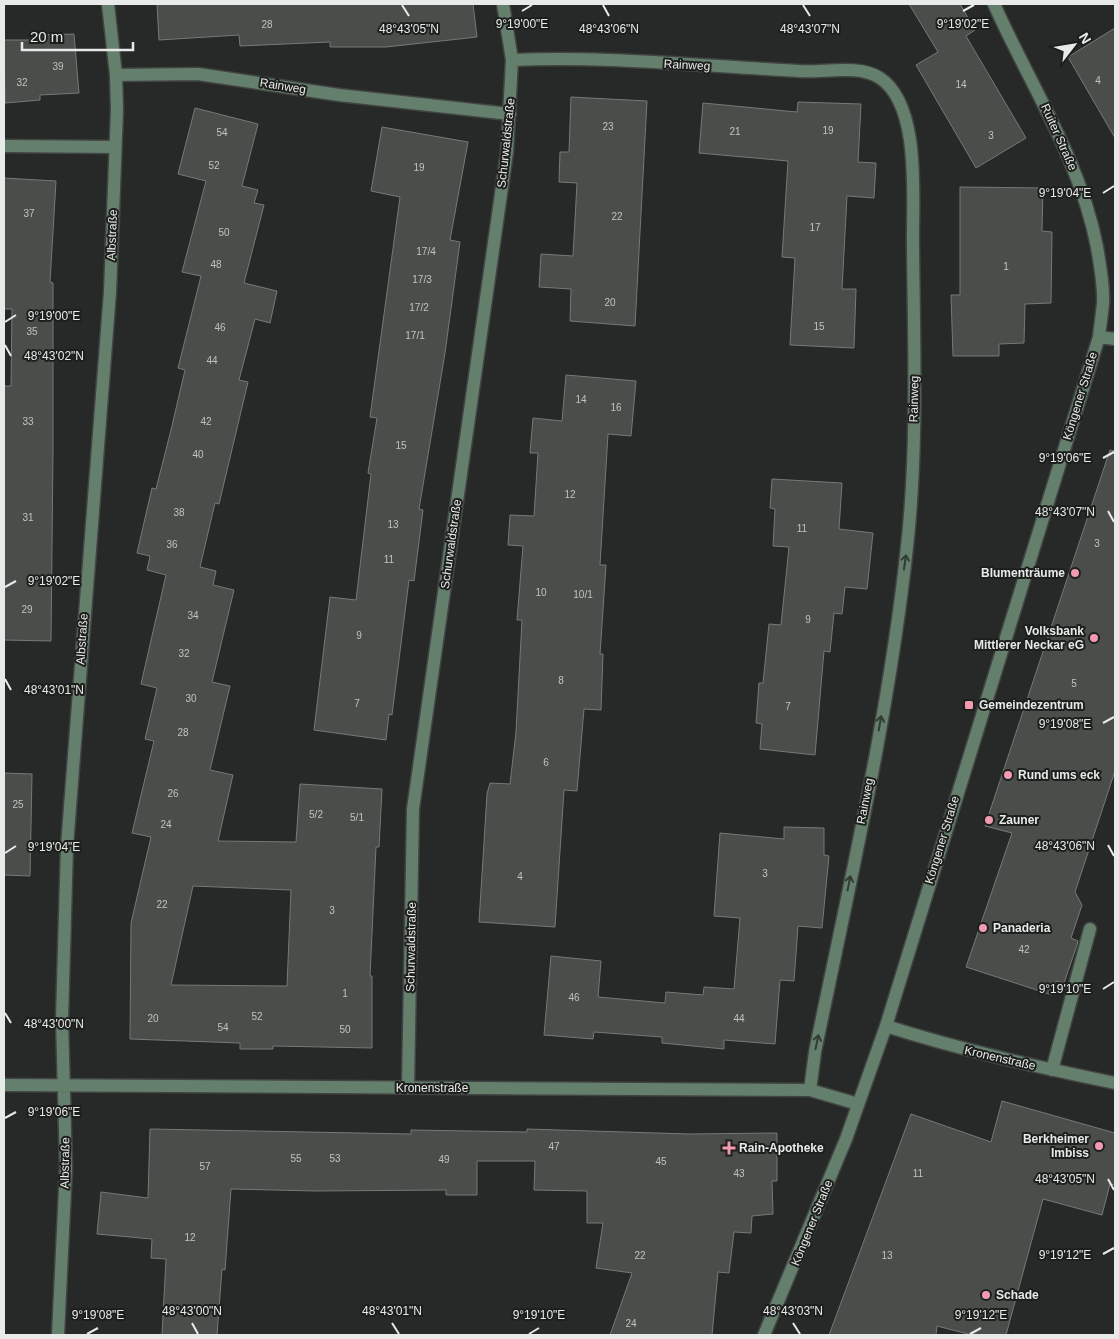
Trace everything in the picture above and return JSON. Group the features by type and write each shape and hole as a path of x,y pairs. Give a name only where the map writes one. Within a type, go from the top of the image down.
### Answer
{"street":[{"name":"Albstraße","path":"58,1335 66,1168 62,1086 62,967 68,846 110,292 116,75 108,4"},
{"name":"Schurwaldstraße","path":"408,1087 414,809 484,323 510,114 512,60 503,4"},
{"name":"Ruiter Straße","path":"994,4 1046,107 1082,188 1092,222 1102,279 1103,303 1099,337"},
{"name":"Rainweg","path":"512,60 585,59 813,72 860,72 880,78 890,87 899,101 907,122 912,177 915,367 907,547 884,700 815,1052 810,1090"},
{"name":"Rainweg","path":"116,75 198,74 339,95 510,114"},
{"path":"4,146 115,147"},
{"path":"1099,337 1115,339"},
{"name":"Köngener Straße","path":"764,1335 792,1272 858,1104 886,1026 1099,337"},
{"path":"1052,1070 1090,928"},
{"name":"Kronenstraße","path":"886,1026 945,1045 1115,1083"},
{"name":"Kronenstraße","path":"4,1085 810,1090 858,1104"}],"building":[{"path":"157,4 473,4 477,37 386,47 330,47 330,42 240,46 239,35 159,40"},
{"path":"909,4 960,4 975,30 966,36 1026,138 976,168 916,65 938,52"},
{"path":"1115,28 1115,138 1068,57"},
{"path":"74,34 79,93 40,95 40,100 5,103 4,40 36,40 36,35"},
{"path":"571,97 647,101 635,326 570,321 571,289 539,287 541,254 573,256 577,183 559,182 560,152 569,152"},
{"path":"798,102 861,104 858,162 876,163 874,198 847,196 842,289 856,289 854,348 790,345 795,258 782,257 788,161 699,153 703,103 797,112"},
{"path":"195,108 258,124 242,186 258,190 254,203 264,205 244,283 277,291 270,323 255,319 239,380 248,382 219,504 215,503 200,567 216,571 213,585 234,590 212,682 230,686 210,770 233,775 218,841 296,842 300,784 382,789 379,847 376,847 370,976 372,976 372,1048 273,1046 273,1049 240,1049 240,1043 130,1039 131,923 151,837 132,833 154,741 145,739 157,688 141,684 166,575 147,570 150,556 137,553 152,488 156,489 185,370 178,368 201,276 182,272 206,181 178,174","holes":["193,886 291,890 287,986 171,985"]},
{"path":"382,127 468,142 450,240 460,242 445,353 419,509 423,510 414,581 409,580 392,715 389,714 386,740 314,730 330,597 356,600 371,474 368,473 377,418 370,417 400,197 371,191"},
{"path":"4,178 56,181 50,282 53,283 51,641 4,640 4,386 11,386 12,309 4,309"},
{"path":"960,187 1043,188 1042,231 1052,232 1051,303 1025,304 1024,343 999,344 999,356 953,356 951,295 960,295"},
{"path":"566,375 636,381 631,436 608,434 600,565 606,565 600,654 603,654 601,710 584,709 577,791 564,790 555,927 479,922 487,794 490,783 510,784 516,732 522,620 517,620 523,546 508,545 510,515 534,516 538,453 530,453 533,418 562,421"},
{"path":"1110,450 1115,451 1115,771 1075,892 1082,905 1071,938 1078,941 1077,945 1064,983 1056,981 1052,995 966,967 1012,833 985,826"},
{"path":"772,479 842,483 839,529 873,533 867,589 845,587 842,614 834,613 830,652 824,651 815,755 760,749 762,724 756,723 759,683 763,683 769,624 781,625 789,547 773,546 775,509 770,508"},
{"path":"4,773 32,774 30,876 4,875"},
{"path":"784,827 824,828 824,855 829,856 822,928 798,926 794,981 780,980 775,1044 724,1040 724,1049 662,1043 662,1037 594,1032 593,1039 544,1035 551,956 601,961 598,997 665,1003 666,992 703,995 704,987 734,989 740,918 714,916 720,833 784,839"},
{"path":"1002,1101 1115,1133 1115,1185 1110,1184 1102,1215 1043,1199 1006,1335 972,1335 937,1326 936,1335 829,1335 911,1114 991,1142"},
{"path":"150,1129 411,1134 411,1130 527,1132 527,1129 689,1134 777,1133 777,1181 772,1181 773,1214 752,1216 751,1233 734,1232 729,1273 718,1272 712,1335 610,1335 632,1273 596,1268 603,1223 587,1223 587,1191 534,1190 535,1161 477,1161 477,1195 446,1195 446,1190 315,1191 231,1189 225,1270 222,1269 217,1335 162,1335 166,1259 151,1258 152,1239 97,1234 101,1192 148,1198"}],"place":[{"name":"Blumenträume","path":"1075,573"},
{"name":"Volksbank Mittlerer Neckar eG","path":"1094,638"},
{"name":"Gemeindezentrum","path":"969,705"},
{"name":"Rund ums eck","path":"1008,775"},
{"name":"Zauner","path":"989,820"},
{"name":"Panaderia","path":"983,928"},
{"name":"Berkheimer Imbiss","path":"1099,1146"},
{"name":"Rain-Apotheke","path":"729,1148"},
{"name":"Schade","path":"986,1295"}]}
